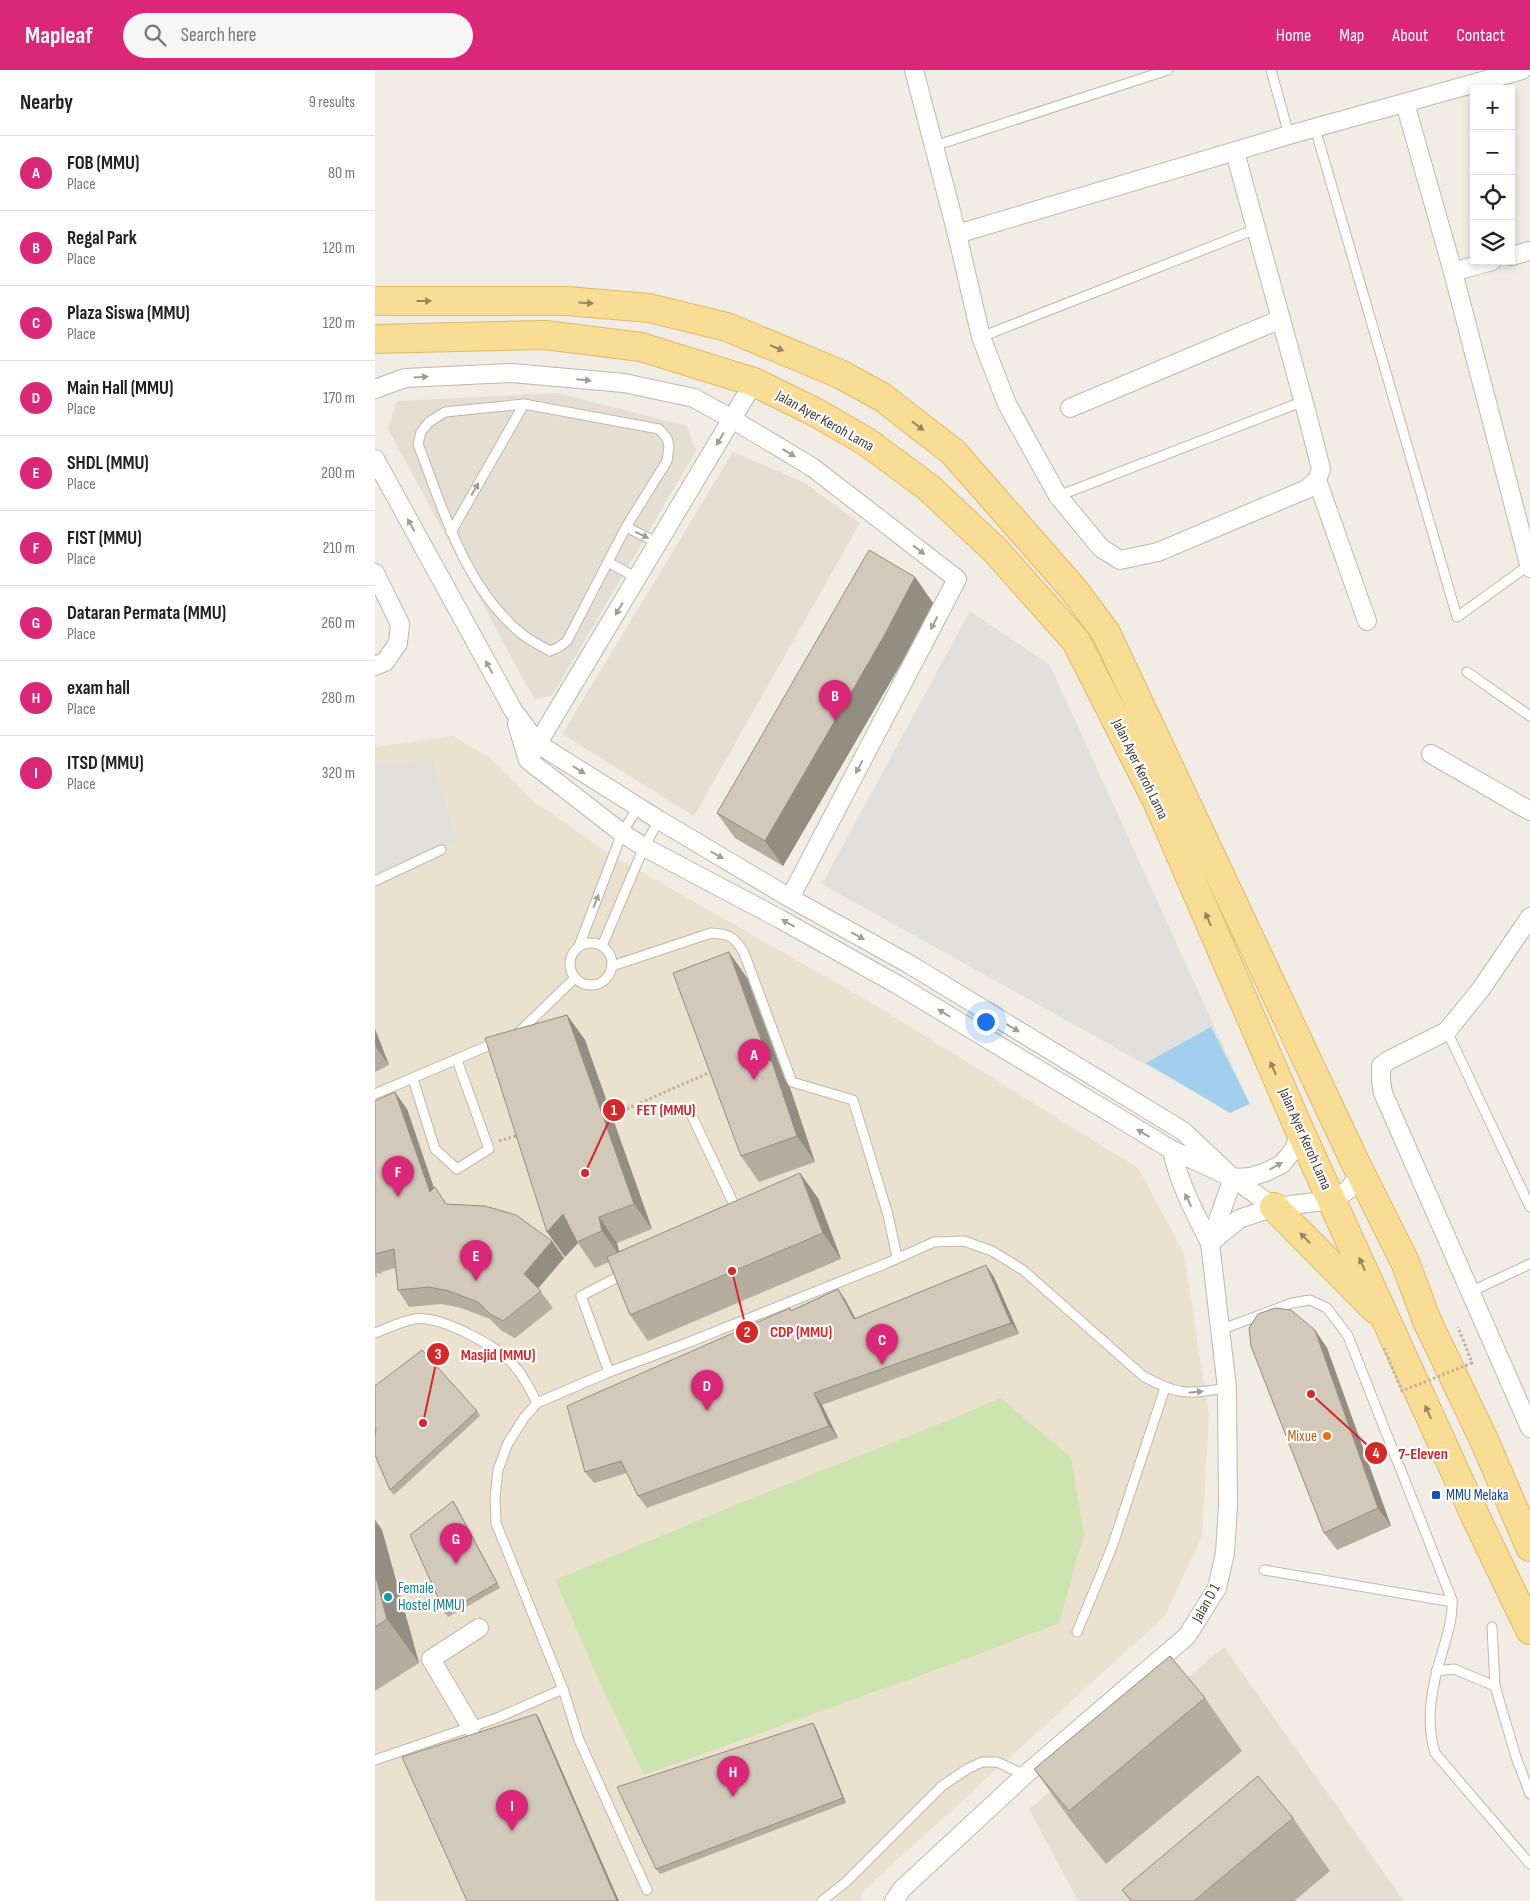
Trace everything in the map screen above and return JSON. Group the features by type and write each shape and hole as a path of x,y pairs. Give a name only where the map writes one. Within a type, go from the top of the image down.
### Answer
{"main road":[{"name":"Jalan Ayer Keroh Lama","path":"375,301 576,302 649,308 727,327 840,374 882,397 953,452 1074,590 1106,633 1356,1164 1405,1262 1427,1321 1484,1440 1530,1547"},
{"path":"727,327 745,346 753,366 754,382"},
{"name":"Jalan Ayer Keroh Lama","path":"375,339 545,335 641,347 754,382 815,412 867,442 929,488 995,550 1077,641 1158,803 1300,1130 1333,1200 1386,1335 1530,1630"},
{"path":"1275,1207 1386,1335"},
{"path":"1478,1522 1497,1535 1518,1583 1530,1599"}],"street":[{"path":"914,70 957,234 981,337 1007,404 1058,496 1101,548 1120,560 1158,552 1307,490 1317,480 1321,469 1235,152"},
{"path":"957,234 1289,135 1522,70"},
{"path":"1405,103 1453,272 1530,566"},
{"path":"1515,255 1530,251"},
{"path":"1453,272 1478,265"},
{"path":"1070,408 1281,319"},
{"path":"375,389 405,378 512,373 624,383 694,398 812,467 957,579 790,898"},
{"path":"528,760 754,382"},
{"path":"375,459 513,710 538,744 659,820 790,898 909,964 1183,1131 1233,1178 1275,1207"},
{"path":"1317,480 1367,621"},
{"path":"375,573 400,624 397,643 385,662 375,666"},
{"path":"513,710 528,760 622,833 644,847 780,919 898,985 1172,1150 1233,1178 1250,1177 1282,1164 1294,1149 1300,1130"},
{"path":"1431,754 1530,811"},
{"path":"1530,917 1481,989 1447,1031 1389,1060 1381,1066 1383,1093 1530,1428"},
{"path":"1172,1150 1185,1193 1210,1243 1239,1219 1275,1207 1333,1200 1348,1190 1357,1178 1356,1164"},
{"name":"Jalan D 1","path":"893,1901 902,1890 1025,1775 1187,1636 1217,1588 1225,1553 1228,1505 1227,1388 1210,1243 1233,1178"},
{"path":"471,1727 431,1659 479,1628"}],"lane":[{"path":"934,146 1168,70"},
{"path":"1271,70 1289,135"},
{"path":"1315,128 1457,618 1530,566"},
{"path":"981,337 1256,229"},
{"path":"1058,496 1304,401"},
{"path":"451,532 525,404"},
{"path":"525,404 659,429 667,438 669,446 667,461 626,527 567,641 550,651 524,636 486,598 451,532 419,444 421,432 429,422 445,412 525,404"},
{"path":"626,527 658,543"},
{"path":"608,562 637,578"},
{"path":"1467,672 1530,716"},
{"path":"579,946 590,943 602,946 610,954 612,966 609,975 602,982 592,985 583,984 575,978 570,967 572,956 579,946 622,833 638,807"},
{"path":"602,946 644,847 659,820"},
{"path":"375,881 441,850"},
{"path":"612,966 711,933 723,934 737,940 792,1082 853,1100 888,1215 897,1257"},
{"path":"511,1036 520,1032 575,978"},
{"path":"1447,1031 1530,1207"},
{"path":"375,1094 502,1040"},
{"path":"413,1079 435,1149 457,1169 489,1149 457,1060"},
{"path":"691,1114 739,1214 730,1219"},
{"path":"647,1890 579,1740 563,1688 496,1523 495,1498 498,1470 508,1443 524,1418 537,1403 609,1372 687,1343 934,1242 964,1241 992,1251 1023,1270 1143,1376 1165,1388 1189,1394 1227,1388"},
{"path":"1470,1292 1530,1264"},
{"path":"609,1372 581,1296 633,1269"},
{"path":"1220,1330 1292,1303 1310,1300 1327,1308 1348,1336 1452,1600 1453,1614 1436,1672 1431,1701 1430,1736 1435,1753 1530,1864"},
{"path":"375,1332 417,1318 446,1323 475,1338 511,1362 526,1380 537,1403"},
{"path":"1077,1632 1115,1538 1165,1388"},
{"path":"1264,1570 1447,1601 1452,1600"},
{"path":"1492,1627 1495,1686 1516,1757 1530,1794"},
{"path":"1436,1672 1454,1669 1495,1686"},
{"path":"375,1760 497,1718 563,1688"},
{"path":"822,1901 845,1882 927,1799 967,1769 982,1762 997,1762 1025,1775"}],"path":[{"path":"606,1116 615,1114 718,1068"},
{"path":"495,1142 526,1133"},
{"path":"375,1276 389,1267"},
{"path":"1386,1335 1402,1392 1473,1363 1458,1327"},
{"path":"1355,1354 1382,1342 1386,1335"}],"shaded area":[{"path":"557,393 687,426 696,451 552,696 534,699 388,429 397,401"},
{"path":"733,452 805,483 860,523 694,816 562,734"},
{"path":"970,611 1050,665 1246,1096 1218,1105 822,884"},
{"path":"453,736 488,757 535,802 605,851 870,1002 1138,1168 1184,1253 1209,1417 1202,1536 1165,1616 862,1892 861,1901 375,1901 375,747"},
{"path":"432,759 457,842 375,877 375,766"},
{"path":"1224,1647 1404,1901 1078,1901 1029,1809"}],"green space":[{"path":"1001,1398 1071,1458 1084,1534 1059,1623 974,1656 644,1775 601,1685 555,1580"}],"water":[{"path":"1211,1027 1250,1104 1230,1113 1146,1063"}],"building":[{"path":"869,550 915,577 884,636 765,841 717,813"},
{"path":"729,952 768,1059 772,1062 797,1136 741,1156 673,973"},
{"path":"567,1015 634,1204 599,1217 602,1231 577,1242 563,1214 547,1232 485,1038"},
{"path":"395,1092 430,1192 435,1187 446,1204 485,1206 516,1215 552,1241 524,1274 541,1291 503,1321 490,1314 478,1302 449,1291 429,1287 398,1290 394,1249 375,1254 375,1101"},
{"path":"800,1173 823,1233 630,1315 607,1257"},
{"path":"986,1265 1011,1323 814,1393 829,1426 638,1496 621,1461 585,1472 567,1406 790,1308 791,1311 838,1289 854,1319"},
{"path":"1275,1308 1291,1310 1315,1330 1378,1508 1324,1533 1251,1346 1249,1328 1258,1314"},
{"path":"422,1350 477,1411 390,1490 375,1455 375,1386"},
{"path":"453,1501 497,1583 445,1613 410,1535"},
{"path":"375,1574 387,1619 375,1627"},
{"path":"1170,1656 1205,1698 1069,1811 1034,1769"},
{"path":"536,1714 617,1901 467,1901 402,1757"},
{"path":"813,1723 843,1798 656,1869 617,1787"},
{"path":"1258,1776 1293,1818 1194,1901 1132,1901 1122,1890"}],"place":[{"name":"Regal Park","path":"835,721"},
{"name":"FOB (MMU)","path":"754,1080"},
{"name":"FET (MMU)","path":"585,1173"},
{"name":"FIST (MMU)","path":"398,1197"},
{"name":"CDP (MMU)","path":"732,1271"},
{"name":"SHDL (MMU)","path":"476,1281"},
{"name":"Plaza Siswa (MMU)","path":"882,1365"},
{"name":"7-Eleven","path":"1311,1394"},
{"name":"Main Hall (MMU)","path":"707,1411"},
{"name":"Masjid (MMU)","path":"423,1423"},
{"name":"Mixue","path":"1327,1436"},
{"name":"MMU Melaka","path":"1436,1495"},
{"name":"Dataran Permata (MMU)","path":"456,1564"},
{"name":"Female Hostel (MMU)","path":"388,1597"},
{"name":"exam hall","path":"733,1797"},
{"name":"ITSD (MMU)","path":"512,1831"}]}
